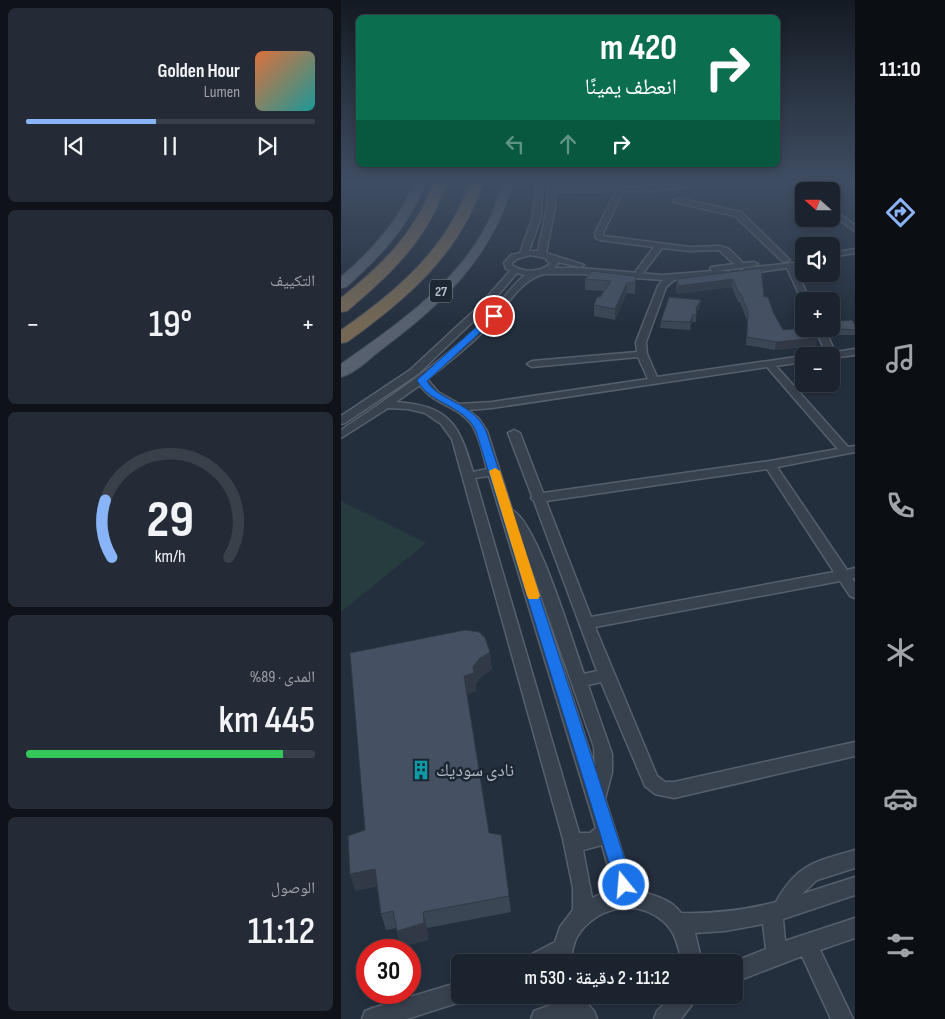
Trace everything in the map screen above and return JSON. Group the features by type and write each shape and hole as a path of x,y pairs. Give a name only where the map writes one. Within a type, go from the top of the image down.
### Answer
{"highway":[{"path":"341,307 382,274 420,230"},
{"name":"27","path":"341,338 393,298 438,253 454,230"}],"main road":[{"path":"341,284 375,252 395,230"},
{"name":"27","path":"341,372 400,328 458,272 489,230"}],"street":[{"path":"524,254 533,230"},
{"path":"542,254 546,230"},
{"path":"601,230 598,236 605,239 691,249 705,248 709,241 717,240 722,242 724,249 740,266"},
{"path":"753,230 788,263 802,292"},
{"path":"639,271 660,245"},
{"path":"840,255 855,251"},
{"path":"795,261 788,263 672,278 651,278 593,269 542,254 524,254 514,257 508,263 515,270 540,272 593,269 688,271 740,266 788,263 795,263"},
{"path":"840,257 855,257"},
{"path":"341,435 422,380 467,341 503,306 525,279 552,267 554,261 552,258"},
{"path":"341,421 404,379 451,338 488,302 515,270"},
{"path":"651,278 661,286"},
{"path":"654,382 642,354 641,342 661,286 672,278"},
{"path":"451,338 467,341"},
{"path":"840,354 855,352"},
{"path":"532,364 642,354"},
{"path":"460,407 492,405 795,360"},
{"path":"770,365 850,450"},
{"path":"422,380 426,388 460,407 477,421 495,471 627,897"},
{"path":"430,411 445,399"},
{"path":"387,405 406,405 430,411 444,419 453,429 469,476 572,839 582,888 583,912"},
{"path":"477,421 492,405"},
{"path":"514,433 537,498 606,676 651,781 661,789 674,790 855,749"},
{"path":"537,498 770,465 850,450"},
{"path":"770,465 849,574 855,592"},
{"path":"469,476 495,471"},
{"path":"507,510 523,529 548,588 580,681 605,763 605,774 597,798"},
{"path":"587,623 849,574"},
{"path":"548,588 571,583"},
{"path":"580,681 606,676"},
{"path":"572,839 579,842 592,842 599,839 607,829"},
{"path":"777,954 773,933 777,912 793,888 817,870 855,859"},
{"path":"677,923 729,922 777,912 855,886"},
{"path":"561,954 569,929 583,912 597,903 612,898 627,897 650,902 669,913 683,930 692,954"},
{"path":"743,969 777,954 855,928"},
{"path":"807,944 842,1019"},
{"path":"373,1019 451,995"},
{"path":"542,1019 575,1007"}],"green space":[{"path":"341,501 426,543 341,612"}],"building":[{"path":"761,268 764,297 768,297 773,312 783,330 795,329 795,337 817,338 776,342 747,337 748,312 733,279 678,286 677,279"},
{"path":"592,271 636,276 635,283 627,283 615,309 594,305 597,297 600,297 611,281 585,279"},
{"path":"669,297 701,300 696,308 697,315 693,315 690,322 661,321"},
{"path":"852,320 855,330 840,329 840,321"},
{"name":"نادى سوديك","path":"465,630 479,632 485,638 490,652 479,659 473,667 474,673 464,676 489,833 501,835 509,896 423,912 424,923 397,931 393,911 381,914 375,869 350,874 348,836 365,830 350,653"}],"slow traffic":[{"path":"495,471 533,596"}],"place":[{"name":"نادى سوديك","path":"421,770"}],"route":[{"path":"494,316 422,380 426,388 460,407 477,421 481,431 624,885"}]}
